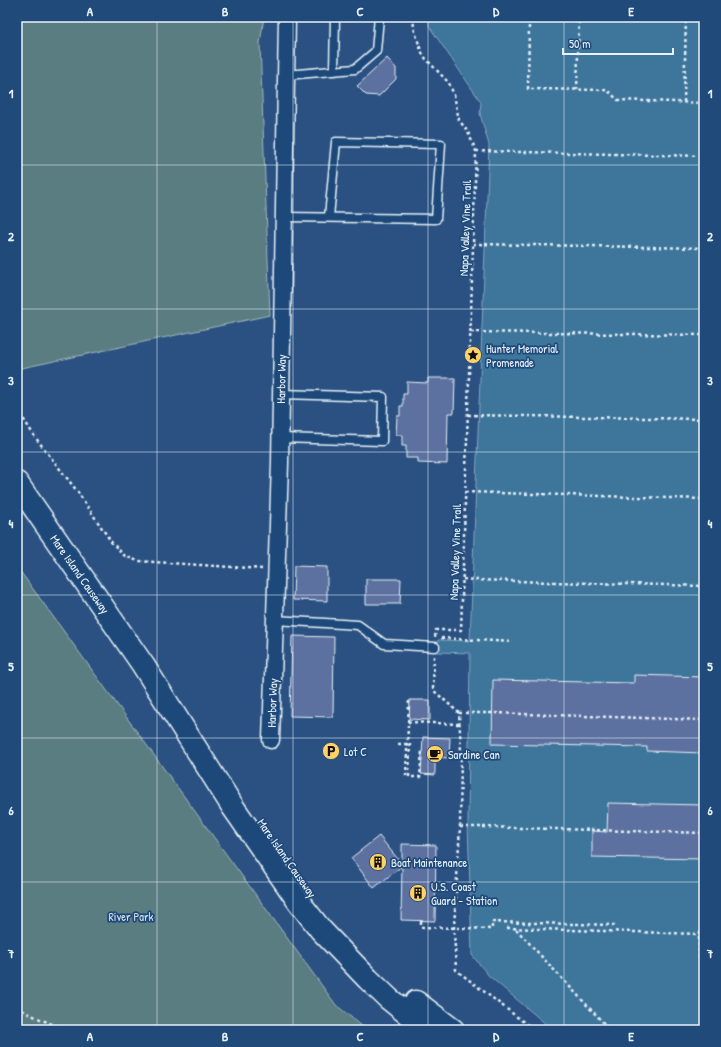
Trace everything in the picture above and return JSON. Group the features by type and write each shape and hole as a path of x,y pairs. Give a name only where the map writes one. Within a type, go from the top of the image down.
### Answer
{"main road":[{"name":"Mare Island Causeway","path":"17,484 143,665 233,807 308,913 344,955 368,979 394,1003 428,1030"},
{"name":"Mare Island Causeway","path":"143,665 199,734 306,887 332,920 356,947 398,988 453,1030"}],"street":[{"name":"Harbor Way","path":"271,740 281,394 287,17"}],"lane":[{"path":"334,71 335,17"},
{"path":"286,75 355,69 376,51 379,17"},
{"path":"284,217 436,219 441,144 336,142 329,217"},
{"path":"280,438 382,442 383,397 281,394"},
{"path":"275,620 358,624 384,644 435,647"}],"path":[{"name":"Napa Valley Vine Trail","path":"413,17 414,28 421,51 426,59 449,83 454,95 459,120 468,132 476,151 461,630 436,630 435,638"},
{"path":"522,17 529,24 528,89 607,90 618,100 704,102"},
{"path":"577,90 579,17"},
{"path":"684,102 686,17"},
{"path":"476,151 704,156"},
{"path":"473,244 704,248"},
{"path":"470,332 704,335"},
{"path":"17,409 35,437 77,491 112,543 125,556 138,561 276,570"},
{"path":"468,415 704,419"},
{"path":"465,492 704,499"},
{"path":"463,578 475,580 704,586"},
{"path":"513,642 435,638 433,690 459,713 704,720"},
{"path":"408,700 409,777 420,777 422,750"},
{"path":"459,713 461,751 460,827 454,928 456,970 534,1030"},
{"path":"408,722 459,724"},
{"path":"398,744 408,744"},
{"path":"406,776 408,744"},
{"path":"460,827 704,833"},
{"path":"483,827 490,827"},
{"path":"421,921 421,927 492,929 492,921 616,925"},
{"path":"507,928 699,934"},
{"path":"699,958 699,934 704,928"},
{"path":"515,929 610,1030"},
{"path":"17,1007 65,1030"}],"green space":[{"path":"17,17 264,17 260,43 270,315 17,369"},
{"name":"River Park","path":"17,567 336,1005 367,1030 17,1030"}],"water":[{"path":"429,17 704,17 704,1030 553,1030 489,976 472,955 468,823 470,653 437,652 438,640 470,641 489,145 480,114 481,102 429,26"}],"building":[{"path":"387,58 396,68 396,79 379,96 366,95 357,86"},
{"path":"428,378 455,378 454,413 448,413 447,464 418,463 418,458 406,458 406,446 402,446 402,435 396,435 397,416 400,416 400,406 403,406 403,394 407,394 407,382 428,383"},
{"path":"294,566 327,567 327,601 293,600"},
{"path":"366,579 401,579 400,604 366,604"},
{"path":"292,636 334,637 333,717 290,716"},
{"path":"634,675 704,677 704,753 647,751 647,747 492,744 493,680 634,683"},
{"path":"410,700 430,700 430,720 409,719"},
{"name":"Sardine Can","path":"423,737 450,738 449,758 435,757 435,775 421,774"},
{"path":"608,803 704,805 704,859 592,857 592,831 607,832"},
{"name":"U.S. Coast Guard - Station","path":"379,836 402,864 402,844 436,845 435,921 401,920 402,866 374,888 351,858"}],"place":[{"name":"Hunter Memorial Promenade","path":"473,355"},
{"name":"Lot C","path":"331,751"},
{"name":"Sardine Can","path":"435,754"},
{"name":"Boat Maintenance","path":"378,862"},
{"name":"U.S. Coast Guard - Station","path":"418,893"}]}
